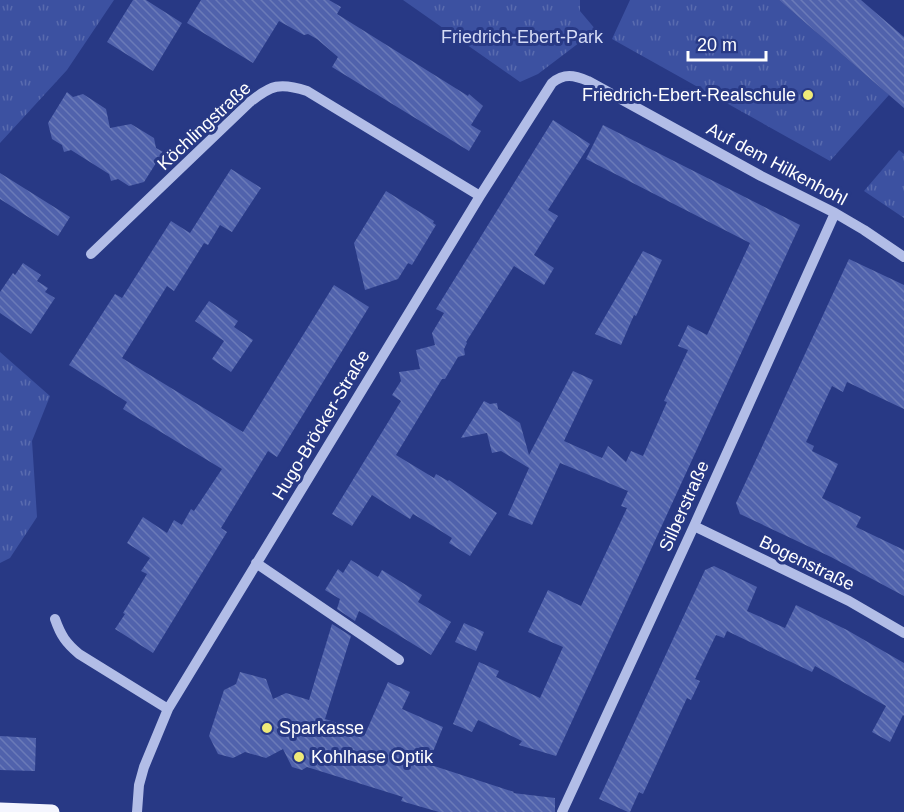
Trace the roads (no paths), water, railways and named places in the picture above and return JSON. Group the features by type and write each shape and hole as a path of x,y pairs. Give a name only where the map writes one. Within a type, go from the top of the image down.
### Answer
{"main road":[{"path":"0,810 52,812"}],"street":[{"name":"Auf dem Hilkenhohl","path":"567,75 576,75 588,81 761,176 835,213 904,257"},
{"name":"Hugo-Bröcker-Straße","path":"138,812 139,785 144,767 168,709 480,196 552,83 567,75"},
{"name":"Köchlingstraße","path":"91,254 250,102 280,85 307,91 480,196"},
{"name":"Silberstraße","path":"562,812 835,213"},
{"name":"Bogenstraße","path":"694,526 849,601 904,633"},
{"path":"256,563 399,660"},
{"path":"55,619 66,643 79,654 168,709"}],"place":[{"name":"Friedrich-Ebert-Realschule","path":"808,95"},
{"name":"Sparkasse","path":"267,728"},
{"name":"Kohlhase Optik","path":"299,757"}],"park label":[{"name":"Friedrich-Ebert-Park","path":"522,37"}]}
